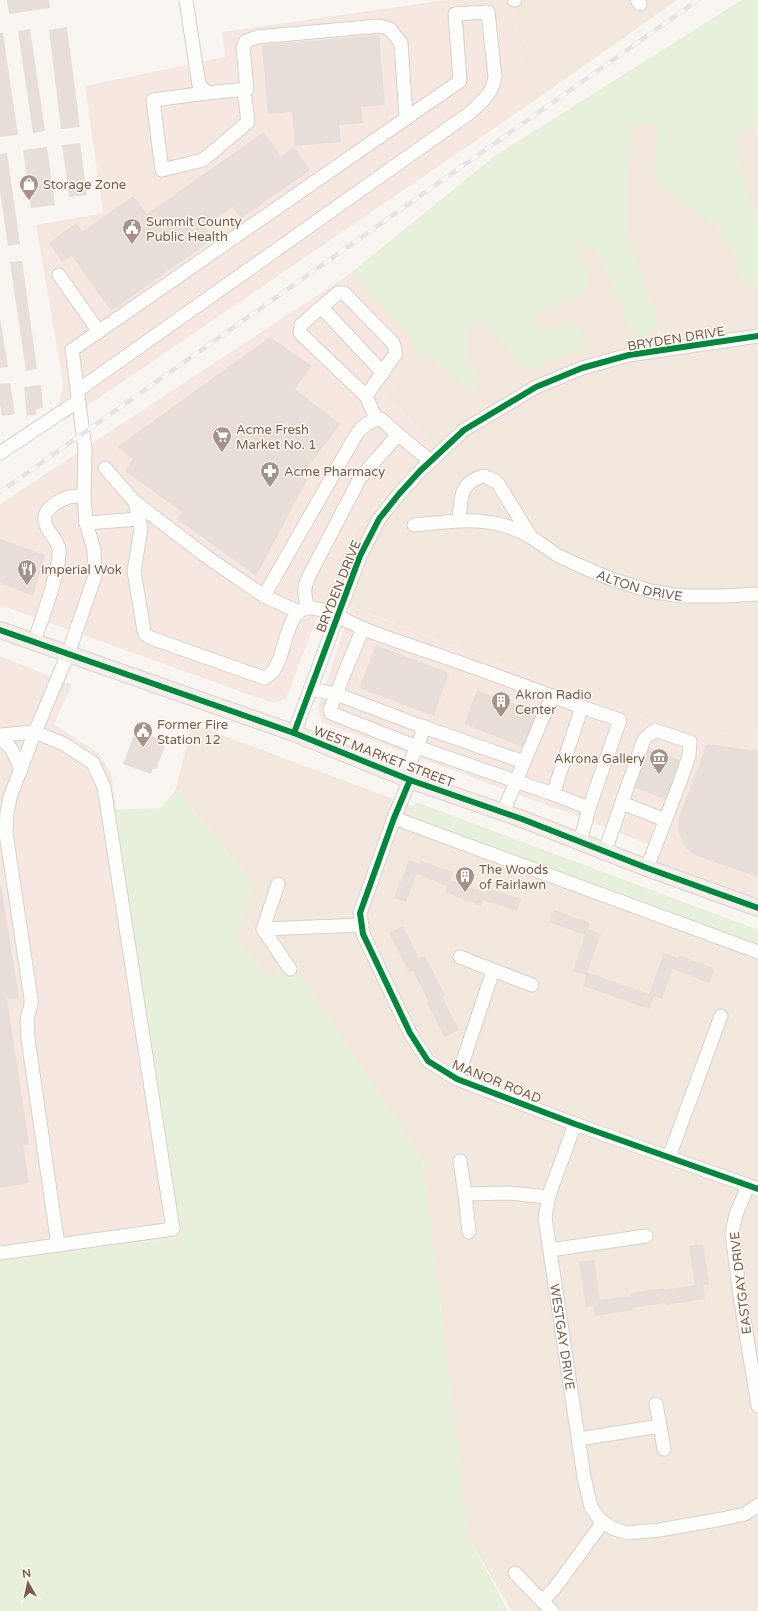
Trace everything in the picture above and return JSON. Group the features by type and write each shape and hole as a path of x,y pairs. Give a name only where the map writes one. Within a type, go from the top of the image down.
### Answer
{"main road":[{"name":"WEST MARKET STREET","path":"0,630 294,733 407,778 758,908"}],"street":[{"path":"186,0 199,85 208,93"},
{"path":"0,452 78,396 471,112 489,94 495,77 487,6 455,14 460,81 72,350 78,396 85,449 84,496 86,523 94,550 95,576 68,654 35,732 10,797 7,813 5,869 32,1006 28,1015 28,1039 58,1245"},
{"path":"244,90 153,100 162,170 203,160 248,122 244,90 247,89 243,47 246,41 257,37 379,26 390,29 402,43 406,117"},
{"path":"59,275 99,332"},
{"path":"366,396 384,373 396,353 393,343 344,293 338,293 301,325 300,333 366,396 376,420"},
{"path":"320,308 328,314 384,373"},
{"name":"BRYDEN DRIVE","path":"294,733 336,616 360,556 379,519 399,494 430,461 464,430 524,394 582,368 629,356 758,336"},
{"path":"264,596 361,428 376,420 382,419 430,461"},
{"path":"86,523 139,519 141,530 134,571 145,634 264,678 272,673 295,616 303,610 304,586 360,478 395,438 394,431"},
{"path":"105,468 135,502 207,557 264,596 303,610 336,616 363,628 620,720 589,808 580,842"},
{"name":"ALTON DRIVE","path":"531,537 497,482 484,476 466,485 461,494 459,520 478,520 509,527 531,537 557,555 610,579 650,591 682,596 758,594"},
{"path":"34,642 59,558 59,548 46,527 45,515 50,508 68,497 84,496"},
{"path":"135,502 136,519"},
{"path":"414,525 459,520"},
{"path":"363,628 330,707 331,713 417,747 589,808"},
{"path":"310,690 336,694 524,762"},
{"path":"502,812 552,696"},
{"path":"553,794 582,707"},
{"name":"MANOR ROAD","path":"425,727 360,913 363,934 410,1033 428,1062 456,1078 575,1124 753,1188"},
{"path":"605,851 644,739 655,730 690,742 687,763 647,868"},
{"path":"0,735 35,732 64,744 93,763 104,787 173,1229 0,1253"},
{"path":"0,739 6,742 14,754 20,770"},
{"path":"622,803 665,820"},
{"path":"394,818 758,952"},
{"path":"263,929 278,884"},
{"path":"263,929 362,926"},
{"path":"263,929 290,969"},
{"path":"460,958 532,985"},
{"path":"456,1078 493,971"},
{"path":"669,1157 721,1016"},
{"name":"WESTGAY DRIVE","path":"575,1124 548,1197 545,1218 584,1477 591,1507 600,1520 612,1528 627,1533 659,1530 722,1519 745,1514 758,1505"},
{"path":"460,1161 469,1232"},
{"name":"EASTGAY DRIVE","path":"753,1188 736,1214 732,1232 740,1296 758,1406"},
{"path":"465,1194 509,1194 548,1197"},
{"path":"550,1250 646,1236"},
{"path":"656,1404 664,1449"},
{"path":"579,1439 660,1426"},
{"path":"542,1601 554,1589 603,1522"},
{"path":"515,1574 552,1611"}],"shaded area":[{"path":"445,0 508,0 516,17 528,95 534,101 64,421 60,403 63,382 36,225 103,213 85,86 225,57 222,32"},
{"path":"508,0 677,0 534,101 528,95 516,17"},
{"path":"742,0 758,0 758,728 695,737 352,607 322,603 345,544 430,442 386,393 414,363 409,334 351,273 495,156"},
{"path":"351,273 409,334 416,353 414,363 386,393 430,442 345,544 286,699 273,703 0,605 0,504"},
{"path":"351,607 695,737 758,728 758,908 649,868 657,848 593,822 322,722 318,708"},
{"path":"0,656 72,685 54,724 99,754 111,774 182,1237 0,1261"},
{"name":"The Woods of Fairlawn","path":"192,724 758,935 758,1611 512,1611 468,1537 423,1161 279,994 235,938 253,885 176,789"}],"green space":[{"path":"742,0 758,0 758,135 755,126 733,137 752,211 758,215 758,287 744,287 734,253 717,227 672,196 654,175 659,126 632,124 629,159 628,222 630,244 660,325 645,337 632,333 603,263 595,250 577,242 581,261 590,281 584,294 533,313 532,323 553,329 566,322 584,336 585,347 527,371 489,324 472,323 465,336 465,358 478,378 476,389 468,388 436,364 434,358 416,353 409,334 351,273 495,156"},
{"path":"176,789 253,885 236,938 266,978 292,962 423,1161 468,1536 508,1611 0,1611 0,1261 182,1237 116,810 161,808"},
{"path":"416,802 758,930 758,948 410,817"}],"building":[{"path":"7,0 49,0 50,8 9,14"},
{"path":"67,27 80,127 61,129 49,30"},
{"path":"30,29 45,131 33,133 18,31"},
{"path":"0,33 3,33 18,135 0,137"},
{"path":"379,35 385,105 361,107 363,123 339,125 341,142 295,146 292,112 268,114 262,45"},
{"path":"264,132 281,156 294,147 310,170 241,219 233,207 205,226 213,239 111,311 72,256 62,262 49,243 76,223 82,232 133,196 147,214"},
{"path":"80,143 87,195 69,197 62,145"},
{"path":"47,147 55,205 31,208 23,150"},
{"path":"7,153 20,244 8,246 0,192 0,154"},
{"path":"22,261 37,369 26,371 10,262"},
{"path":"0,318 8,367 0,368"},
{"name":"Acme Fresh Market No. 1","path":"270,337 312,366 295,389 340,424 302,476 307,480 256,576 177,519 182,512 125,471 133,459 117,447"},
{"path":"10,383 15,414 2,416 0,404 0,384"},
{"path":"41,385 43,408 36,409 36,415 27,416 24,387"},
{"path":"0,539 45,555 33,596 0,583"},
{"path":"376,645 449,673 434,716 359,688"},
{"name":"Akron Radio Center","path":"477,690 538,713 525,748 464,724"},
{"path":"136,730 163,740 161,745 165,747 156,769 153,768 151,774 123,764"},
{"path":"707,744 758,751 758,877 697,856 687,849 681,840 678,830 678,820"},
{"name":"Akrona Gallery","path":"648,748 685,762 670,801 633,787"},
{"path":"409,860 420,864 421,861 453,872 450,880 486,893 488,888 521,899 517,911 483,900 481,906 445,892 447,886 417,874 406,902 394,898"},
{"path":"0,885 19,998 7,999 29,1144 23,1145 29,1183 0,1188"},
{"path":"554,910 590,923 588,929 601,934 587,972 649,994 664,953 678,958 679,955 715,969 709,983 673,969 662,999 654,996 649,1009 583,986 586,975 573,971 585,935 549,922"},
{"path":"403,926 419,958 425,956 445,995 442,997 459,1030 444,1037 427,1003 429,1002 413,971 409,972 389,933"},
{"path":"703,1244 709,1284 703,1285 705,1299 632,1308 633,1310 595,1316 593,1306 586,1307 579,1262 594,1260 600,1300 630,1296 630,1293 695,1285 689,1246"}],"railway":[{"path":"0,492 698,0"}],"cycle path":[{"path":"294,733 360,556 379,519 420,471 464,430 536,387 582,368 629,355 758,336"},
{"path":"0,630 294,733 410,780 522,819 647,868 758,908"},
{"path":"410,780 394,818 360,913 363,934 410,1033 428,1061 457,1079 575,1124 758,1189"}],"place":[{"name":"Storage Zone","path":"29,201"},
{"name":"Summit County Public Health","path":"132,245"},
{"name":"Acme Fresh Market No. 1","path":"222,453"},
{"name":"Acme Pharmacy","path":"270,488"},
{"name":"Imperial Wok","path":"27,586"},
{"name":"Akron Radio Center","path":"501,718"},
{"name":"Former Fire Station 12","path":"143,748"},
{"name":"Akrona Gallery","path":"659,775"},
{"name":"The Woods of Fairlawn","path":"465,893"}]}
